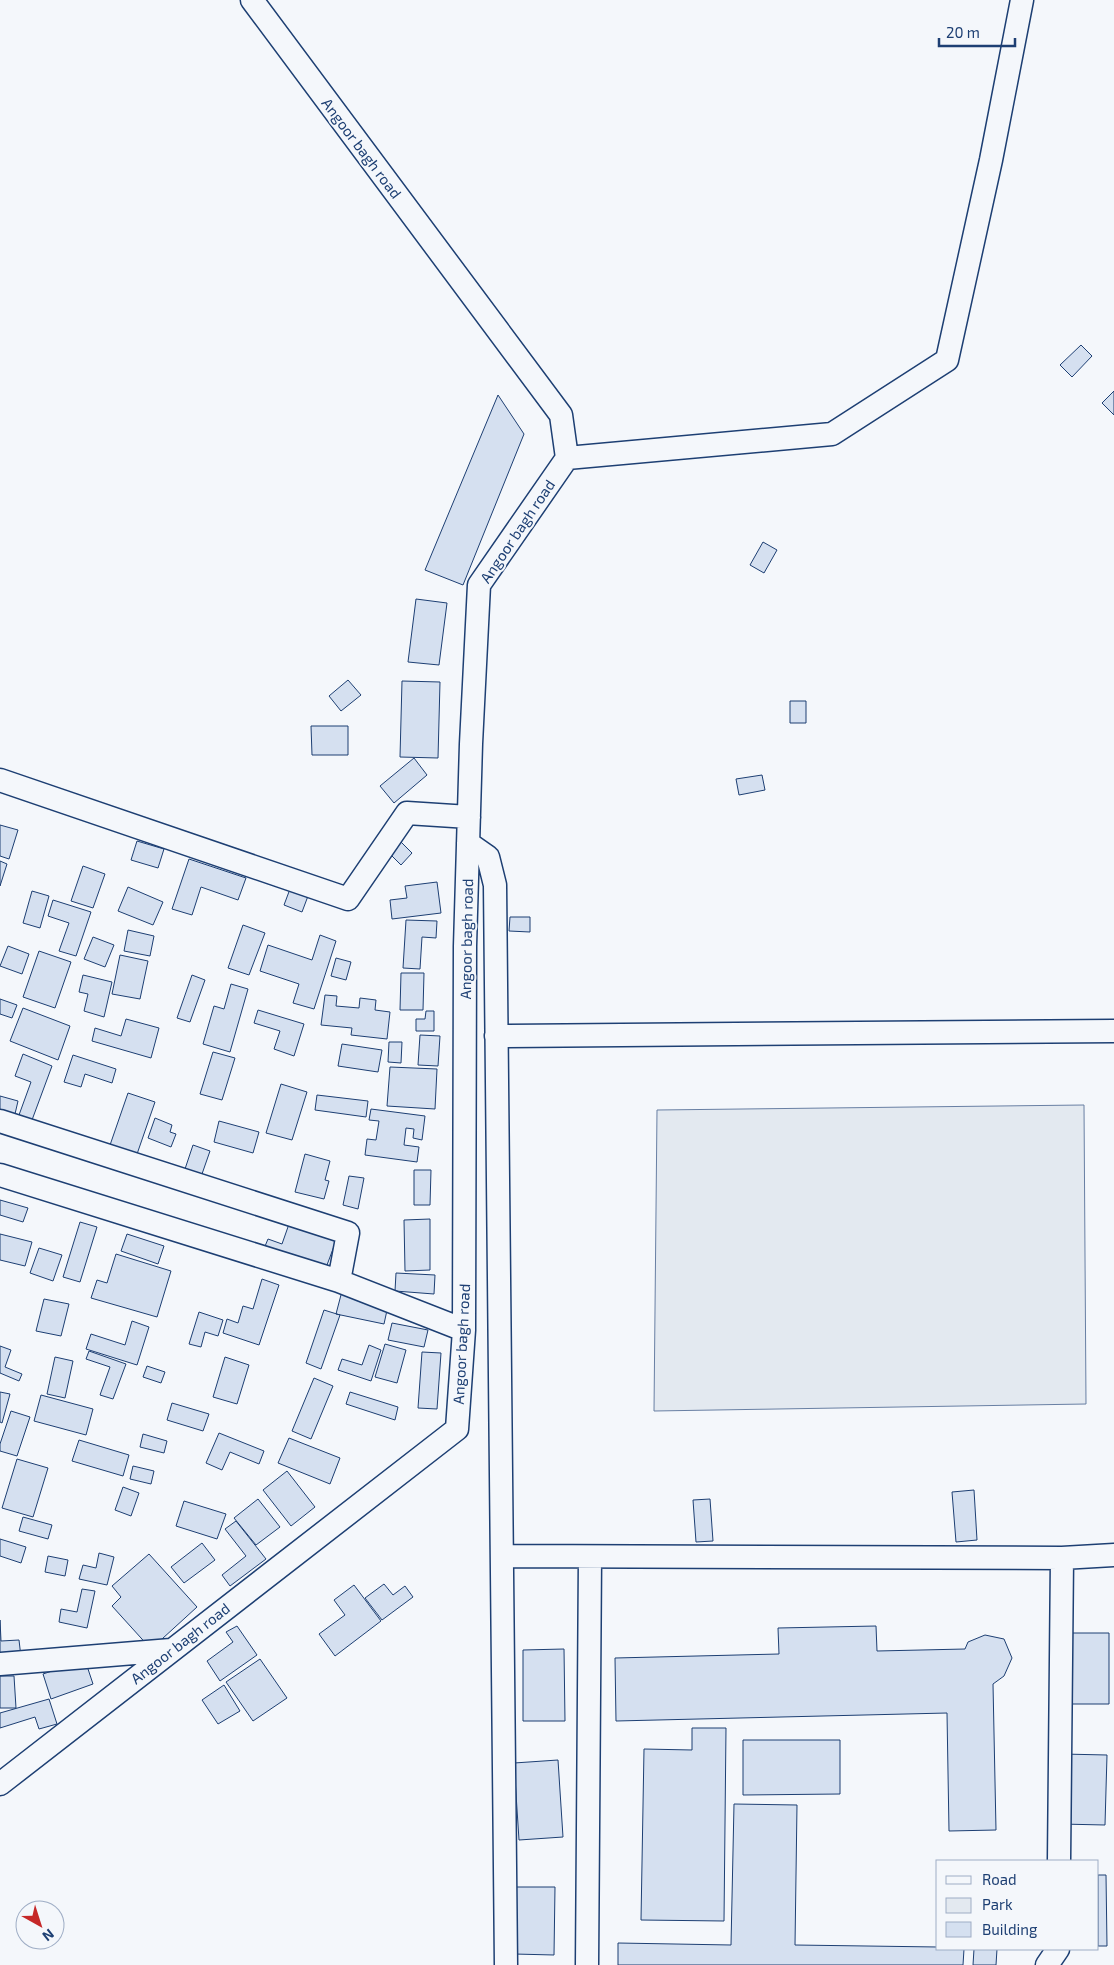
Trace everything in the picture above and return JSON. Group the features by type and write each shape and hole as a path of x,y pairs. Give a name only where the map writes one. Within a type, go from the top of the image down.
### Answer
{"street":[{"name":"Angoor bagh road","path":"0,1784 170,1650 457,1429 464,1330 465,946 479,585 567,458 561,415 252,0"},
{"path":"567,458 832,434 948,360 1022,0"},
{"path":"0,780 348,899 407,813 469,817"},
{"path":"468,843 488,856 495,885 506,1965"},
{"path":"496,1036 1114,1032"},
{"path":"0,1121 348,1233 339,1281"},
{"path":"0,1175 339,1281 464,1330"},
{"path":"502,1556 1062,1558 1114,1555"},
{"path":"587,1965 590,1556"},
{"path":"1059,1860 1062,1558"},
{"path":"0,1664 170,1650"},
{"path":"1047,1965 1057,1950"}],"green space":[{"path":"1084,1105 1086,1404 654,1411 657,1110"}],"building":[{"path":"1081,345 1092,356 1072,377 1060,365"},
{"path":"1114,391 1114,415 1102,403"},
{"path":"498,395 524,434 463,585 425,570"},
{"path":"763,542 777,550 764,573 750,565"},
{"path":"416,599 447,603 439,665 408,662"},
{"path":"348,680 361,695 341,711 329,696"},
{"path":"402,681 440,682 438,758 400,757"},
{"path":"790,701 806,701 806,723 790,723"},
{"path":"311,726 348,726 348,755 312,755"},
{"path":"414,758 427,775 394,803 380,786"},
{"path":"762,775 765,790 739,795 736,779"},
{"path":"0,825 18,830 9,859 0,856"},
{"path":"137,841 164,849 158,868 131,860"},
{"path":"400,841 412,853 401,865 388,852"},
{"path":"189,859 246,878 238,900 201,887 192,915 172,909"},
{"path":"0,861 7,864 0,886"},
{"path":"83,866 105,874 93,908 71,901"},
{"path":"437,882 441,913 392,919 390,900 407,898 405,886"},
{"path":"128,887 163,902 153,925 118,911"},
{"path":"290,889 308,896 302,912 284,905"},
{"path":"32,891 49,896 40,928 23,923"},
{"path":"53,900 91,912 76,956 59,951 69,923 48,916"},
{"path":"510,917 530,917 530,932 509,931"},
{"path":"406,920 437,921 436,938 422,937 420,969 403,968"},
{"path":"243,925 265,933 249,975 228,968"},
{"path":"128,930 154,936 150,956 124,951"},
{"path":"320,935 336,941 314,1009 293,1003 299,984 260,971 268,945 312,960"},
{"path":"93,937 114,945 105,967 84,959"},
{"path":"8,946 29,954 22,974 0,966"},
{"path":"39,951 71,962 55,1008 23,997"},
{"path":"120,955 148,961 140,999 112,994"},
{"path":"336,958 351,962 346,980 331,976"},
{"path":"401,973 424,973 423,1010 400,1010"},
{"path":"83,975 112,982 104,1017 84,1011 88,994 79,992"},
{"path":"192,975 205,980 190,1022 177,1018"},
{"path":"231,984 248,989 230,1052 203,1044 214,1006 224,1009"},
{"path":"325,995 337,996 336,1006 359,1008 360,998 376,1000 375,1010 390,1012 387,1039 351,1035 352,1028 321,1025"},
{"path":"0,999 17,1005 12,1018 0,1014"},
{"path":"23,1008 70,1026 58,1060 10,1041"},
{"path":"258,1010 304,1024 294,1056 274,1049 280,1031 254,1023"},
{"path":"426,1011 434,1011 434,1031 416,1031 416,1019 425,1019"},
{"path":"126,1019 159,1028 151,1058 92,1041 95,1028 121,1036"},
{"path":"420,1035 440,1036 438,1066 418,1065"},
{"path":"389,1042 402,1042 401,1063 388,1062"},
{"path":"342,1044 382,1050 378,1072 338,1066"},
{"path":"213,1052 235,1058 222,1100 200,1094"},
{"path":"23,1054 52,1066 32,1120 19,1115 31,1082 15,1076"},
{"path":"73,1055 116,1069 112,1083 85,1074 81,1087 64,1082"},
{"path":"390,1067 437,1069 435,1109 387,1106"},
{"path":"281,1084 307,1092 292,1140 266,1133"},
{"path":"128,1093 155,1102 136,1157 109,1148"},
{"path":"317,1095 368,1101 366,1117 315,1110"},
{"path":"0,1096 18,1101 15,1114 0,1110"},
{"path":"371,1109 425,1116 422,1140 413,1138 414,1129 406,1128 404,1145 419,1147 417,1162 365,1155 367,1139 376,1140 379,1121 369,1120"},
{"path":"155,1118 172,1125 170,1132 176,1134 171,1147 148,1138"},
{"path":"219,1121 259,1132 253,1153 214,1142"},
{"path":"193,1145 210,1151 202,1174 185,1169"},
{"path":"305,1154 330,1161 325,1180 329,1181 324,1199 295,1192"},
{"path":"414,1170 431,1170 430,1205 414,1205"},
{"path":"349,1176 364,1178 358,1209 343,1205"},
{"path":"0,1200 28,1208 23,1222 0,1215"},
{"path":"430,1219 430,1270 405,1271 404,1220"},
{"path":"80,1222 97,1227 80,1282 63,1277"},
{"path":"289,1224 336,1241 324,1273 263,1251 268,1239 282,1244"},
{"path":"0,1234 32,1242 25,1266 0,1260"},
{"path":"127,1234 164,1246 158,1264 121,1251"},
{"path":"39,1248 62,1255 53,1281 30,1273"},
{"path":"116,1254 171,1271 157,1317 91,1298 97,1280 107,1283"},
{"path":"396,1273 435,1275 434,1294 395,1291"},
{"path":"262,1279 279,1285 259,1345 223,1333 227,1319 238,1323 243,1306 253,1309"},
{"path":"342,1291 389,1301 384,1324 336,1314"},
{"path":"44,1299 69,1304 61,1336 36,1331"},
{"path":"324,1310 340,1315 321,1369 306,1363"},
{"path":"199,1312 223,1320 218,1336 205,1332 201,1347 189,1344"},
{"path":"132,1321 149,1327 137,1365 86,1349 91,1334 125,1345"},
{"path":"392,1323 428,1330 424,1347 388,1340"},
{"path":"385,1344 406,1350 397,1383 375,1377"},
{"path":"369,1345 381,1350 371,1381 338,1370 342,1359 362,1365"},
{"path":"0,1346 11,1350 5,1367 22,1374 19,1381 0,1373"},
{"path":"89,1351 126,1364 113,1399 100,1395 110,1367 86,1359"},
{"path":"422,1352 441,1353 437,1409 418,1408"},
{"path":"55,1357 73,1361 65,1398 47,1394"},
{"path":"225,1357 249,1365 237,1404 213,1397"},
{"path":"147,1366 165,1372 161,1383 143,1377"},
{"path":"314,1378 333,1386 311,1439 292,1431"},
{"path":"0,1392 10,1394 2,1423 0,1422"},
{"path":"350,1392 398,1407 395,1420 346,1404"},
{"path":"41,1395 93,1409 86,1435 34,1421"},
{"path":"172,1403 209,1414 203,1431 167,1420"},
{"path":"11,1411 30,1417 17,1456 0,1451 0,1444"},
{"path":"219,1433 264,1451 259,1464 230,1452 222,1470 206,1463"},
{"path":"143,1434 167,1441 164,1453 140,1447"},
{"path":"289,1438 340,1458 330,1484 278,1463"},
{"path":"79,1440 129,1455 123,1476 72,1461"},
{"path":"17,1459 48,1468 33,1517 2,1508"},
{"path":"133,1466 154,1471 151,1484 130,1479"},
{"path":"287,1471 315,1507 291,1526 263,1490"},
{"path":"123,1487 139,1493 131,1516 115,1510"},
{"path":"974,1490 977,1540 956,1542 952,1492"},
{"path":"258,1499 280,1527 256,1545 234,1518"},
{"path":"710,1499 713,1541 696,1542 693,1500"},
{"path":"184,1501 226,1514 217,1539 176,1526"},
{"path":"23,1517 52,1525 48,1539 19,1531"},
{"path":"236,1521 266,1559 230,1586 222,1575 246,1556 225,1529"},
{"path":"0,1539 26,1547 21,1563 0,1556"},
{"path":"202,1543 215,1560 184,1583 171,1567"},
{"path":"99,1553 114,1557 107,1585 79,1579 83,1565 96,1568"},
{"path":"149,1554 197,1607 151,1649 112,1606 121,1597 112,1586"},
{"path":"48,1556 68,1560 65,1576 45,1572"},
{"path":"384,1584 393,1595 405,1586 413,1597 382,1620 365,1598"},
{"path":"354,1585 381,1621 335,1656 319,1634 345,1615 334,1600"},
{"path":"82,1589 95,1591 87,1628 59,1622 61,1609 77,1612"},
{"path":"0,1620 1,1641 19,1640 21,1657 0,1658"},
{"path":"237,1626 257,1655 220,1681 207,1661 233,1642 226,1632"},
{"path":"876,1626 877,1651 965,1649 968,1642 985,1635 1004,1639 1012,1658 1004,1676 993,1684 996,1830 949,1831 947,1713 616,1721 615,1658 779,1654 778,1628"},
{"path":"1064,1633 1109,1633 1109,1704 1064,1704"},
{"path":"564,1649 565,1721 523,1721 523,1650"},
{"path":"260,1659 287,1698 253,1721 226,1682"},
{"path":"85,1660 93,1684 51,1699 43,1674"},
{"path":"0,1676 14,1676 16,1708 0,1708"},
{"path":"224,1685 240,1711 218,1724 202,1700"},
{"path":"49,1699 57,1724 39,1729 35,1717 0,1728 0,1713"},
{"path":"692,1728 726,1728 724,1921 641,1920 644,1749 692,1750"},
{"path":"743,1740 840,1740 840,1794 743,1795"},
{"path":"1062,1754 1107,1755 1105,1825 1060,1824"},
{"path":"558,1760 563,1837 519,1840 514,1763"},
{"path":"734,1804 797,1805 795,1945 936,1947 936,1950 964,1950 963,1965 618,1965 618,1943 731,1945"},
{"path":"1099,1875 1106,1875 1107,1946 1099,1946"},
{"path":"515,1887 555,1887 554,1955 514,1954"},
{"path":"974,1950 997,1950 996,1965 973,1965"}]}
